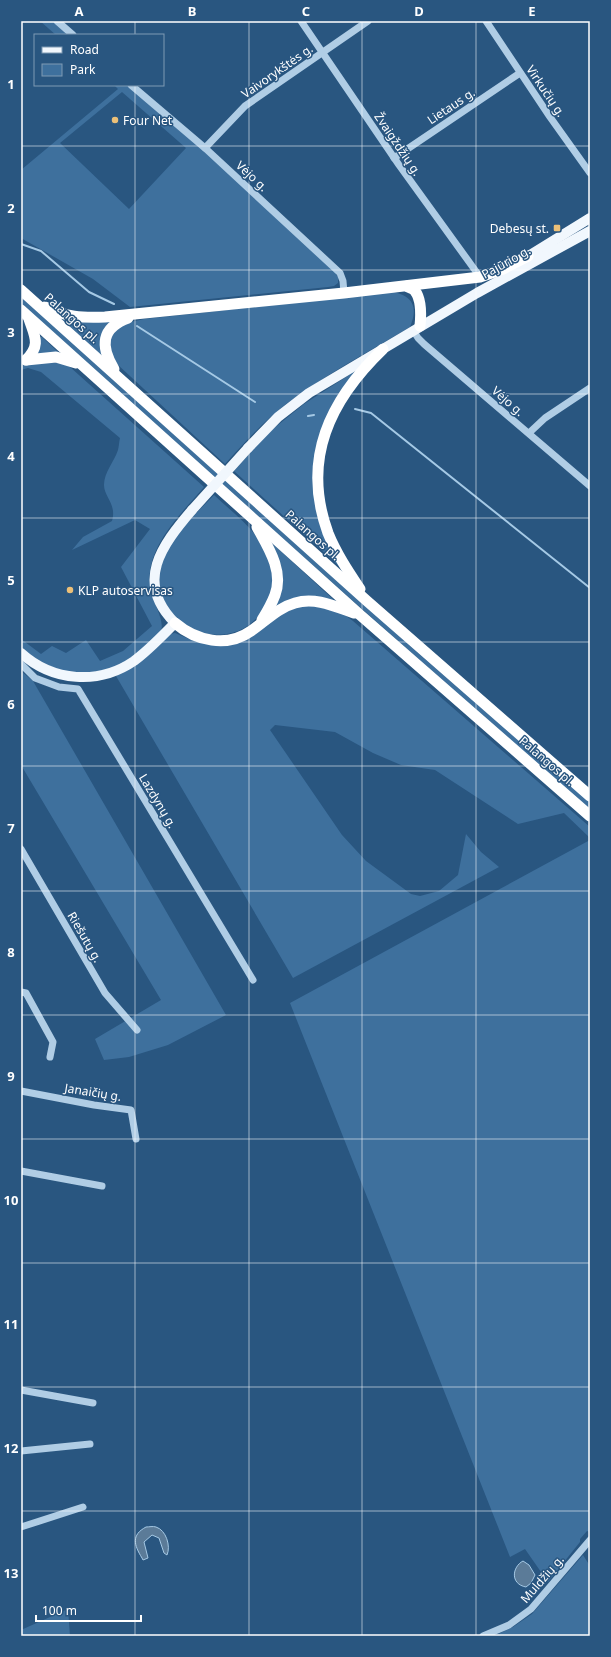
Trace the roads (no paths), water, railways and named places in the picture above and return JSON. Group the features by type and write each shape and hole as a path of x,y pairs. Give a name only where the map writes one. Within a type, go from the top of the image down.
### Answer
{"highway":[{"path":"37,304 62,315 87,318 140,314 480,277 504,269 528,256"},
{"path":"407,286 415,291 418,300 420,310 416,328"},
{"name":"Palangos pl.","path":"21,290 367,601 590,796"},
{"path":"24,360 35,349 36,340 25,314"},
{"name":"Palangos pl.","path":"25,314 359,614 590,816"},
{"path":"120,379 106,354 104,343 106,336 114,325 140,314"},
{"path":"367,601 340,558 328,532 322,510 319,486 319,468 321,449 333,412 347,390 367,364 383,349"},
{"path":"24,360 56,357 81,365"},
{"path":"253,519 270,549 277,571 275,594 260,624"},
{"path":"175,624 196,637 220,641 244,635 281,609 295,603 320,602 359,614"}],"main road":[{"name":"Pajūrio g.","path":"477,293 528,256 590,218"},
{"name":"Pajūrio g.","path":"175,624 166,613 159,599 155,580 156,567 164,546 192,510 248,448 288,408 319,387 416,328 590,231"},
{"path":"21,653 43,668 60,675 84,678 100,676 116,671 135,660 175,624"}],"street":[{"path":"57,21 72,34"},
{"name":"Žvaigždžių g.","path":"302,21 394,158 480,277"},
{"name":"Vaivorykštės g.","path":"205,148 245,106 368,21"},
{"path":"487,23 496,21"},
{"name":"Virkučių g.","path":"487,23 590,173"},
{"name":"Lietaus g.","path":"394,158 520,73"},
{"name":"Vėjo g.","path":"132,86 205,148 340,273 343,281 344,293"},
{"name":"Vėjo g.","path":"416,328 418,338 590,486"},
{"path":"529,433 545,418 590,388"},
{"name":"Lazdynų g.","path":"21,664 35,678 60,687 78,689 253,980"},
{"name":"Riešutų g.","path":"21,849 105,993 137,1030"},
{"path":"21,992 26,993 53,1042 50,1057"},
{"name":"Janaičių g.","path":"21,1091 94,1105 131,1110 136,1139"},
{"path":"21,1171 102,1186"},
{"path":"21,1390 93,1403"},
{"path":"21,1451 90,1444"},
{"path":"21,1527 83,1507"},
{"name":"Muldžių g.","path":"483,1636 522,1618 590,1540"}],"waterway":[{"path":"21,244 41,251 89,292 114,304"},
{"path":"137,326 255,402"},
{"path":"355,409 371,413 590,588"},
{"path":"308,416 314,415"}],"place":[{"name":"Four Net","path":"115,120"},
{"name":"Debesų st.","path":"557,228"},
{"name":"KLP autoservisas","path":"70,590"}]}
